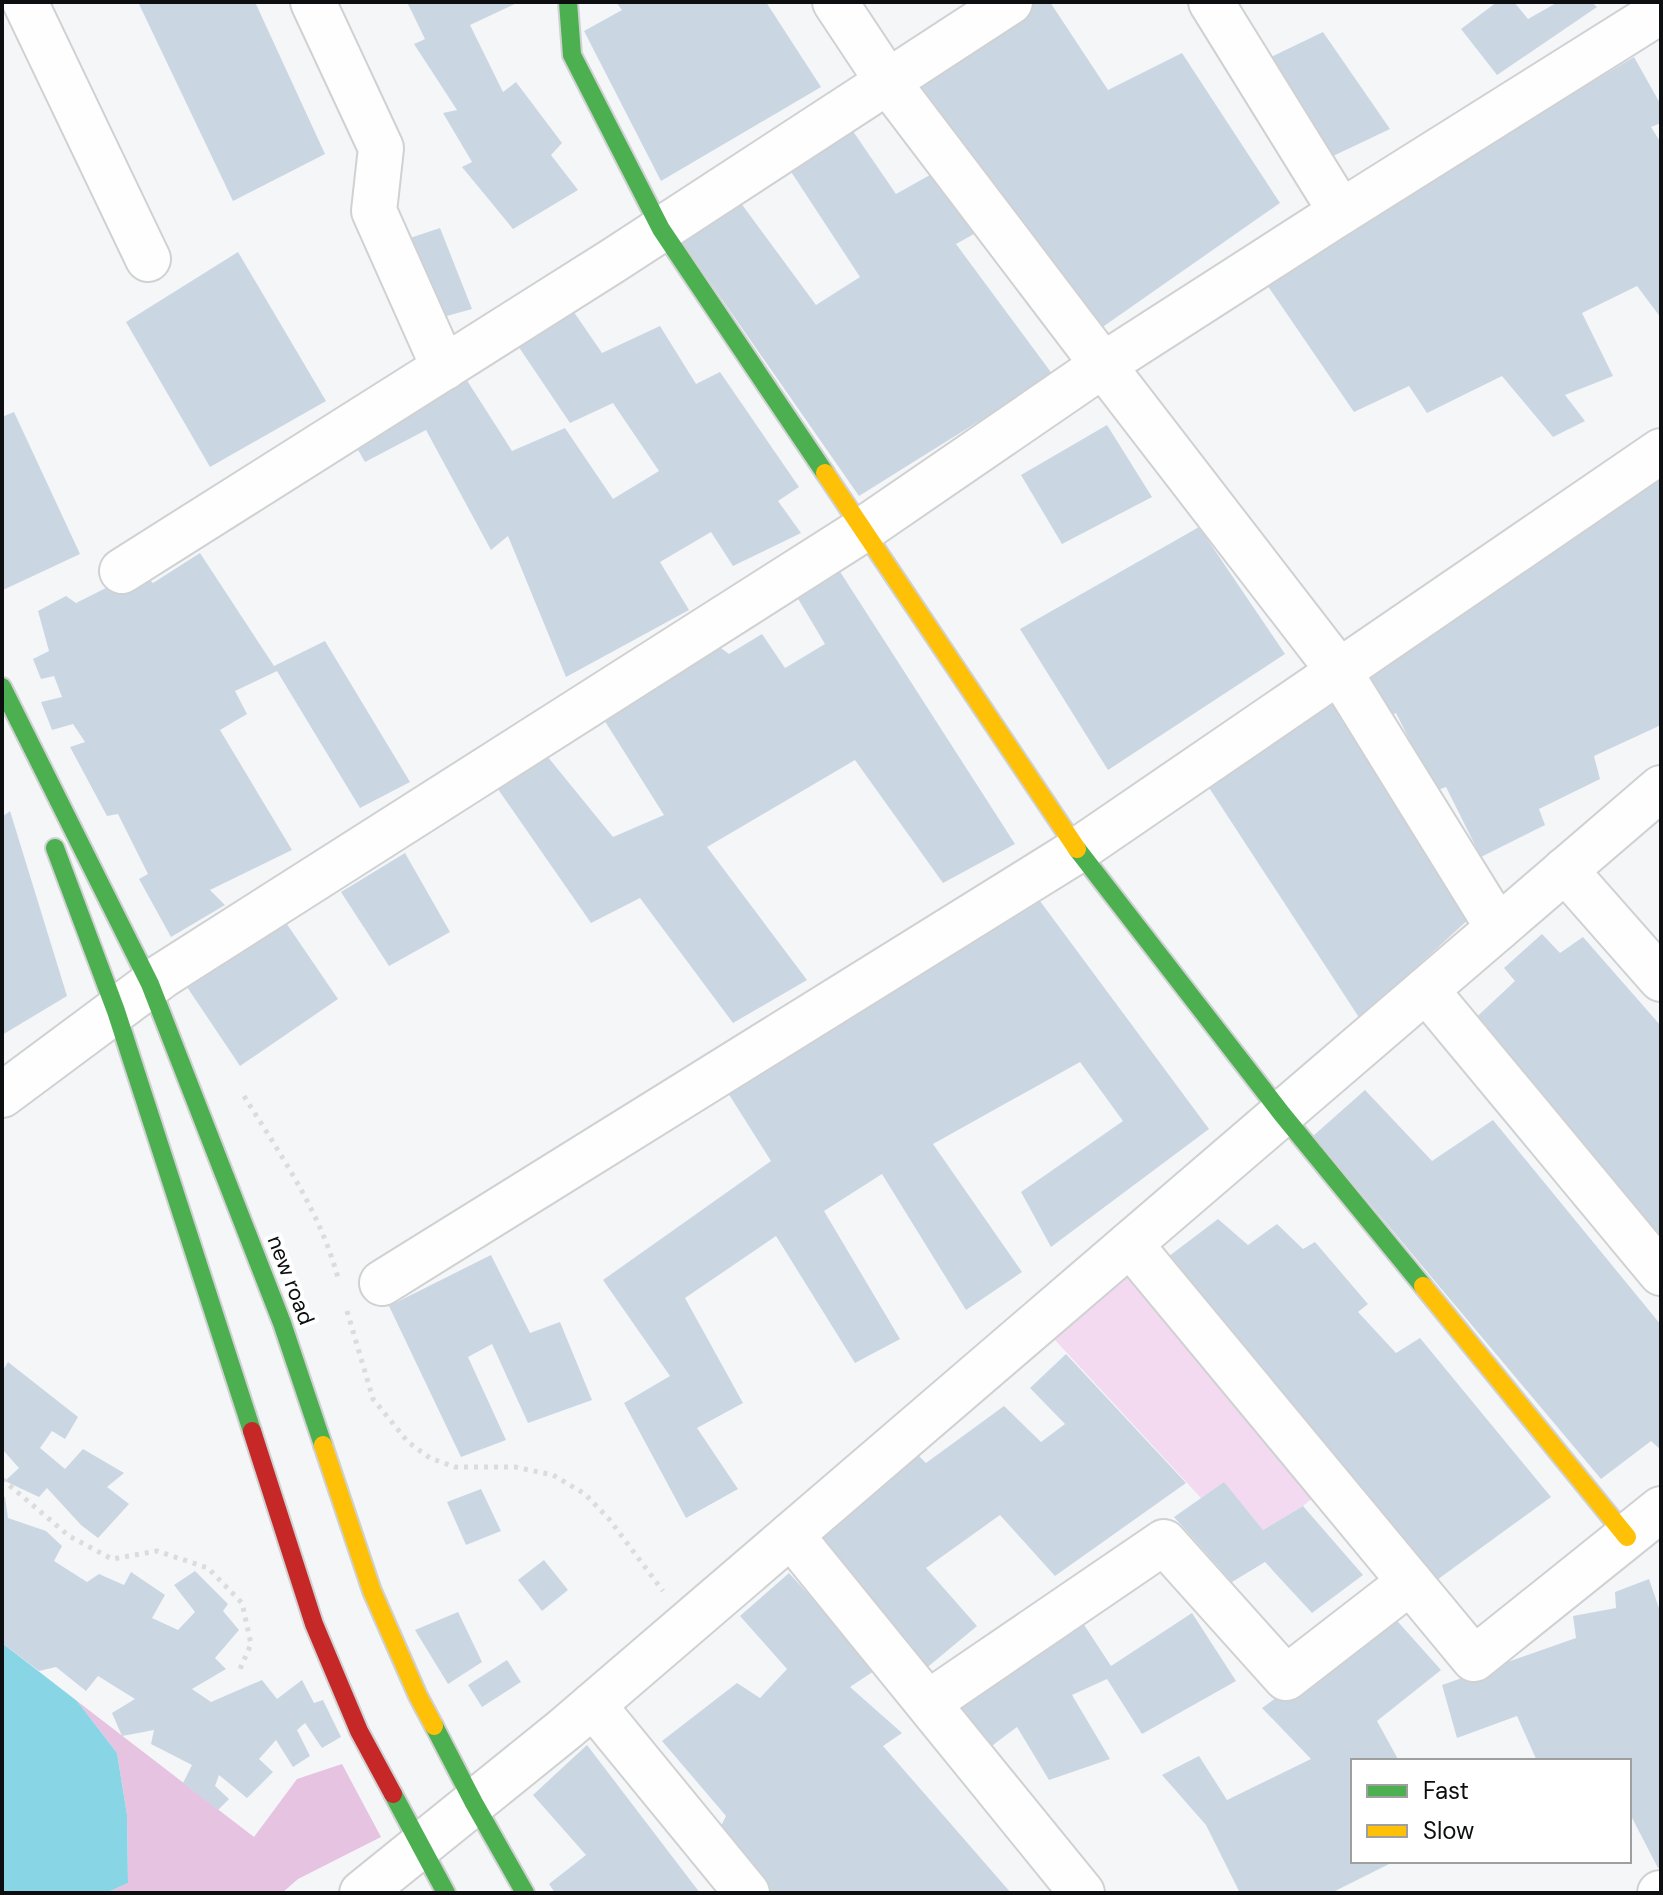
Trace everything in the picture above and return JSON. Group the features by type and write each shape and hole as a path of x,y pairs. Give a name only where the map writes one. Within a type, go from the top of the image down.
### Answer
{"main road":[{"path":"568,2 572,55 661,229 1078,850 1282,1114 1627,1537"},
{"name":"new road","path":"2,687 150,984 282,1323 372,1591 418,1696 525,1893"},
{"path":"2,707 35,794"},
{"path":"51,837 116,1011 314,1624 359,1731 446,1893"}],"street":[{"path":"25,2 148,259"},
{"path":"313,2 381,148 374,211 444,368"},
{"path":"835,2 888,82 1339,671 1498,928"},
{"path":"122,571 661,229 1010,2"},
{"path":"1211,2 1341,212"},
{"path":"2,1095 150,984 864,529 1103,365 1661,11"},
{"path":"355,1288 1078,850 1661,451"},
{"path":"362,1893 593,1705 1661,788"},
{"path":"1565,870 1661,979"},
{"path":"1426,990 1661,1273"},
{"path":"1130,1244 1474,1659 1661,1509"},
{"path":"791,1535 1082,1893"},
{"path":"928,1703 1164,1542 1286,1678 1410,1582"},
{"path":"593,1705 747,1893"}],"path":[{"path":"240,1090 304,1192 333,1259 355,1288 373,1399 408,1442 430,1458 455,1467 515,1467 553,1475 585,1494 609,1519 688,1624"},
{"path":"2,1479 69,1536 112,1559 157,1551 208,1568 242,1603 251,1644 240,1669"}],"shaded area":[{"path":"1130,1244 1329,1484 1303,1506 1263,1530 1224,1483 1201,1498 1043,1327"},
{"path":"77,1701 254,1837 297,1779 342,1764 381,1837 298,1879 282,1893 106,1893 128,1883 127,1815 117,1753"}],"water":[{"path":"2,1643 77,1701 117,1753 127,1815 128,1883 106,1893 2,1893"}],"building":[{"path":"138,2 255,2 325,154 233,201"},
{"path":"407,2 519,2 470,25 503,92 516,82 562,143 551,155 578,190 513,229 462,167 472,162 443,113 457,110 414,44 425,39"},
{"path":"616,2 766,2 821,87 661,181 584,31 622,10"},
{"path":"1036,2 1050,2 1108,90 1182,53 1280,203 1094,333 904,83"},
{"path":"1497,2 1514,2 1528,19 1558,2 1591,2 1597,7 1497,75 1461,29"},
{"path":"1323,32 1390,129 1331,157 1269,58"},
{"path":"1634,57 1661,105 1661,123 1651,127 1661,143 1661,318 1637,286 1582,313 1613,376 1565,395 1585,421 1553,437 1502,376 1427,413 1409,386 1354,412 1263,279"},
{"path":"846,121 896,194 937,171 983,229 956,244 1053,375 859,496 675,232 735,195 816,305 860,277 784,161"},
{"path":"440,228 472,309 436,319 401,241"},
{"path":"238,252 326,401 210,467 126,322"},
{"path":"567,302 602,353 660,326 696,384 720,372 799,487 778,501 801,533 733,566 711,532 660,562 689,610 566,677 508,536 491,550 426,430 365,462 350,436 461,371 512,451 565,428 613,499 659,471 613,403 570,423 512,337"},
{"path":"14,412 80,554 3,590 2,417"},
{"path":"1107,425 1152,497 1062,544 1021,475"},
{"path":"1661,468 1661,725 1594,756 1600,779 1539,809 1545,825 1481,857 1446,787 1435,791 1396,713 1387,718 1368,670"},
{"path":"1199,527 1285,654 1108,770 1020,629"},
{"path":"200,553 274,666 325,641 410,782 360,808 277,671 235,691 247,714 220,730 292,850 210,890 225,905 171,937 139,879 148,874 118,814 107,816 70,747 85,742 73,724 52,730 41,702 62,697 54,676 41,679 33,659 49,651 38,611 66,596 76,603 140,571 153,583"},
{"path":"837,567 1015,844 943,883 855,760 707,847 807,980 733,1023 640,898 591,923 493,782 543,751 613,837 664,815 601,715 717,645 729,654 762,634 785,668 825,644 794,592"},
{"path":"1331,698 1471,917 1360,1019 1204,780"},
{"path":"10,811 67,996 2,1035 2,817"},
{"path":"405,853 450,932 389,966 341,892"},
{"path":"1037,897 1209,1129 1051,1247 1021,1192 1123,1121 1080,1062 933,1144 1022,1272 966,1310 882,1174 824,1211 900,1339 855,1363 776,1236 685,1298 743,1403 697,1428 738,1489 686,1518 624,1403 670,1376 603,1280 771,1161 723,1085"},
{"path":"280,914 338,999 240,1066 181,978"},
{"path":"1542,934 1560,953 1583,937 1661,1026 1661,1253 1467,1026 1515,981 1504,968"},
{"path":"1365,1090 1432,1161 1493,1120 1661,1325 1661,1450 1651,1441 1601,1479 1313,1136"},
{"path":"1218,1219 1248,1245 1277,1224 1303,1249 1315,1242 1368,1304 1358,1312 1396,1353 1420,1338 1551,1497 1430,1585 1160,1263"},
{"path":"491,1255 530,1333 560,1322 592,1400 528,1423 492,1344 468,1357 506,1440 461,1457 389,1306"},
{"path":"1066,1354 1186,1483 1055,1576 1000,1515 926,1568 977,1626 924,1670 813,1545 914,1451 926,1463 1004,1406 1041,1442 1065,1424 1030,1388"},
{"path":"8,1362 78,1417 65,1439 52,1431 40,1448 65,1469 83,1449 124,1473 107,1487 129,1504 98,1538 81,1525 47,1488 39,1497 5,1481 19,1468 2,1449 2,1372"},
{"path":"1224,1482 1263,1530 1303,1506 1363,1575 1312,1613 1265,1562 1232,1582 1174,1517"},
{"path":"481,1489 501,1531 466,1545 447,1502"},
{"path":"2,1496 5,1497 8,1518 46,1531 62,1546 54,1561 87,1582 99,1574 124,1585 131,1572 165,1595 152,1618 178,1630 195,1612 174,1585 195,1571 228,1604 223,1611 239,1630 215,1658 226,1669 192,1689 211,1702 262,1680 277,1699 302,1680 314,1703 323,1700 341,1737 322,1748 305,1723 297,1730 310,1756 293,1767 276,1740 259,1759 273,1772 247,1798 219,1775 215,1786 229,1799 218,1810 183,1783 192,1765 151,1744 154,1730 122,1736 112,1713 135,1699 98,1676 86,1691 56,1667 39,1671 2,1643"},
{"path":"544,1560 568,1590 542,1611 518,1580"},
{"path":"789,1573 877,1669 850,1687 902,1733 883,1746 1011,1893 770,1893 719,1830 726,1816 662,1741 737,1683 760,1698 787,1669 740,1616"},
{"path":"1649,1579 1661,1614 1661,1867 1658,1868 1631,1816 1631,1759 1536,1759 1517,1716 1457,1738 1442,1685 1576,1638 1573,1616 1616,1608 1615,1592"},
{"path":"1075,1611 1111,1666 1192,1613 1236,1681 1142,1734 1107,1679 1072,1695 1110,1759 1049,1780 1017,1727 981,1754 941,1705"},
{"path":"458,1612 482,1662 448,1684 415,1630"},
{"path":"1391,1614 1441,1670 1377,1721 1398,1759 1351,1759 1351,1863 1391,1863 1331,1893 1240,1893 1206,1825 1162,1775 1199,1756 1227,1800 1311,1759 1262,1708"},
{"path":"507,1660 521,1682 482,1707 468,1685"},
{"path":"587,1745 700,1893 555,1893 549,1884 586,1855 533,1795"}],"traffic: fast":[{"path":"568,2 572,55 661,229 825,473"},
{"path":"2,687 150,984 282,1323 323,1445"},
{"path":"55,848 116,1011 252,1431"},
{"path":"1077,849 1282,1114 1423,1286"},
{"path":"434,1726 525,1893"},
{"path":"393,1794 446,1893"}],"traffic: slow":[{"path":"825,473 1077,849"},
{"path":"1423,1286 1627,1537"},
{"path":"323,1445 372,1591 434,1726"}],"traffic: jam":[{"path":"252,1431 314,1624 359,1731 393,1794"}]}
